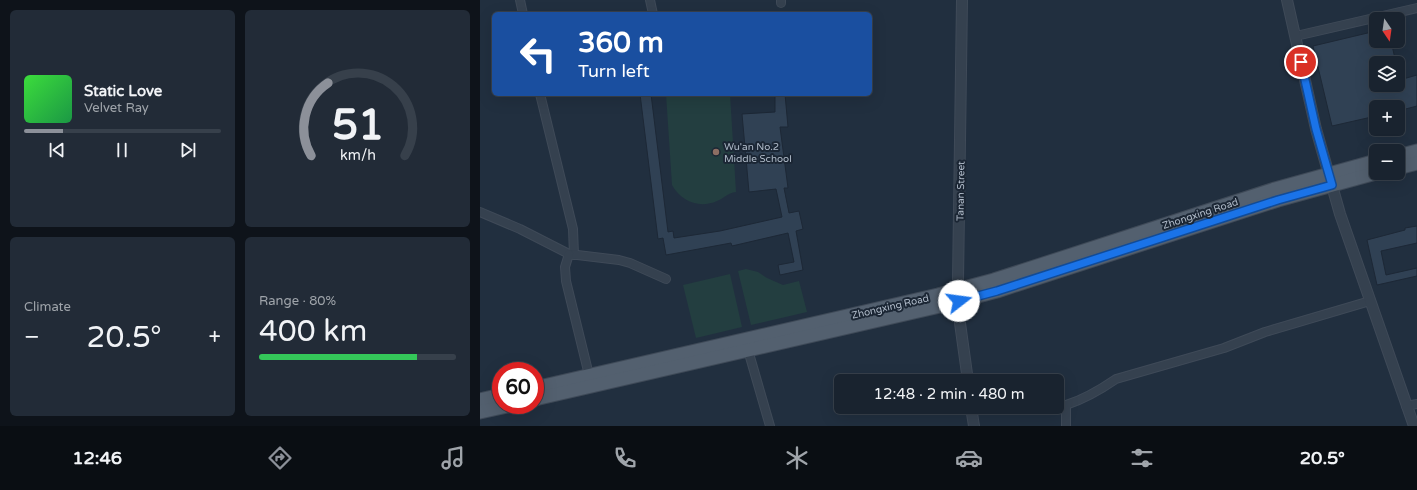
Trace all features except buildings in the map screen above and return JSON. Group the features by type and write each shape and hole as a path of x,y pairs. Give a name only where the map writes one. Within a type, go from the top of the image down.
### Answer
{"main road":[{"path":"1405,155 1417,152"},
{"path":"1405,166 1417,163"},
{"name":"Zhongxing Road","path":"544,386 959,295 997,291 1278,200 1369,164"},
{"name":"Zhongxing Road","path":"1330,179 1369,174"},
{"name":"Zhongxing Road","path":"544,398 748,350 959,295"},
{"path":"480,400 492,398"},
{"path":"480,412 492,409"}],"street":[{"path":"520,0 523,12"},
{"path":"650,0 653,12"},
{"name":"Tanan Street","path":"962,0 959,295 960,323 967,374"},
{"path":"1287,0 1316,129 1330,179 1370,301 1414,426"},
{"path":"1296,36 1417,8"},
{"path":"540,96 573,229 572,255 565,268 566,281 589,375"},
{"path":"480,212 520,228 572,255 619,260 630,263 666,279"},
{"path":"1066,426 1066,405 1084,399 1105,388 1116,379 1224,348 1265,332 1370,301"},
{"path":"748,350 770,426"},
{"path":"1406,406 1417,404"},
{"path":"972,414 974,426"}],"green space":[{"path":"666,96 730,96 736,192 730,193 717,201 697,204 685,199 672,185"},
{"path":"746,269 758,272 783,285 799,281 807,312 751,325 738,271"},
{"path":"730,274 742,327 696,338 683,285"}],"place":[{"name":"Wu'an No.2 Middle School","path":"716,152"}],"route":[{"path":"959,301 997,291 1278,200 1332,185 1316,129 1301,62"}]}
